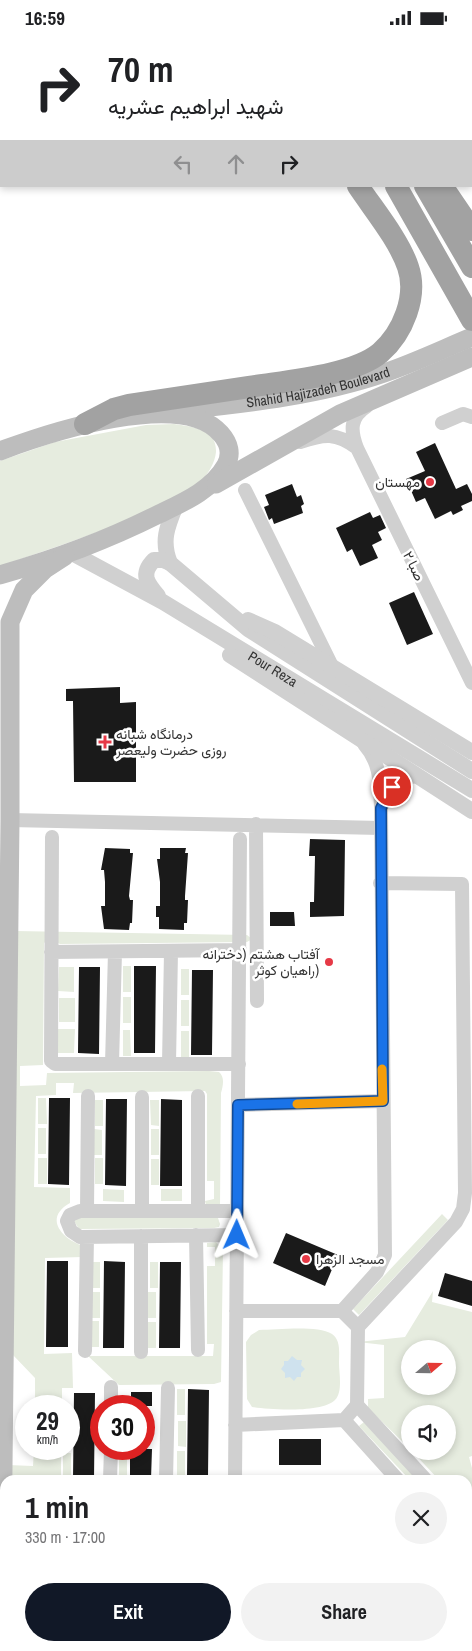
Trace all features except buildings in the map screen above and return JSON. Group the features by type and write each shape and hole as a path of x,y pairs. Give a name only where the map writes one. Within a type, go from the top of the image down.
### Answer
{"highway":[{"path":"85,424 114,409 129,405 313,377 358,364 380,353 397,333 407,310 412,287 408,267 359,187"},
{"path":"397,187 472,320"},
{"path":"426,187 472,267"},
{"path":"443,187 472,230"}],"main road":[{"name":"Shahid Hajizadeh Boulevard","path":"156,413 226,405 333,387 384,373 472,337"},
{"name":"Shahid Hajizadeh Boulevard","path":"68,554 176,505 340,414 472,357"},
{"path":"0,451 36,437 85,424 156,413 198,419 211,425 228,442 230,452 226,464 201,492"},
{"path":"0,575 68,554"},
{"path":"4,1475 2,1326 10,820 10,622 24,590 45,569 68,554"}],"street":[{"name":"صبا ۲","path":"380,397 364,408 351,425 357,448 472,683"},
{"path":"442,423 463,414 472,417"},
{"path":"274,451 327,435 339,436 357,448"},
{"path":"245,490 332,666"},
{"path":"170,563 165,550 164,539 176,505"},
{"name":"Pour Reza","path":"68,554 118,576 163,602 472,790"},
{"path":"163,602 147,583 145,575 147,567 154,560 163,560 170,563"},
{"name":"Pour Reza","path":"170,563 248,629 472,771"},
{"path":"224,609 275,632 472,752"},
{"path":"211,631 230,655 472,811"},
{"path":"342,1311 377,1273 385,1255 380,883 381,808 378,765 372,753 359,737"},
{"path":"381,808 392,787 403,780 417,775"},
{"path":"10,820 381,828"},
{"path":"256,824 257,1001"},
{"path":"52,837 51,1061 55,1064 239,1064"},
{"path":"234,1475 240,839"},
{"path":"235,1425 344,1421 357,1405 358,1327 456,1221 463,1209 465,1193 462,884 380,883"},
{"path":"51,952 240,950"},
{"path":"112,1064 115,951"},
{"path":"169,1064 171,951"},
{"path":"198,1095 198,1211"},
{"path":"87,1211 88,1096"},
{"path":"142,1097 142,1211"},
{"path":"238,1105 383,1101"},
{"path":"237,1211 87,1211 75,1212 67,1221 68,1227 75,1235 86,1237 237,1235"},
{"path":"196,1235 198,1350"},
{"path":"141,1236 141,1353"},
{"path":"85,1351 86,1237"},
{"path":"236,1311 342,1311 358,1327"},
{"path":"111,1387 111,1395"},
{"path":"166,1475 168,1388"},
{"path":"357,1405 421,1475"},
{"path":"344,1421 393,1475"},
{"path":"110,1475 111,1460"}],"shaded area":[{"path":"174,424 196,428 213,438 215,444 216,452 213,464 195,487 175,499 129,520 0,566 0,461 55,442 146,425"},
{"path":"15,931 247,935 252,939 247,942 60,944 49,939 44,943 43,1065 20,1066 20,1086 46,1085 47,1073 219,1072 223,1082 221,1093 220,1206 206,1205 205,1201 214,1199 214,1181 207,1181 207,1094 205,1091 73,1093 74,1083 56,1083 56,1095 36,1096 34,1187 70,1188 70,1203 58,1215 58,1228 68,1238 83,1246 83,1257 45,1258 44,1354 72,1353 73,1388 62,1388 62,1395 35,1395 35,1378 13,1355"},
{"path":"123,966 131,966 131,992 123,992"},
{"path":"59,967 74,967 74,992 58,991"},
{"path":"181,969 189,969 189,995 181,995"},
{"path":"123,997 131,997 131,1023 123,1023"},
{"path":"59,998 75,998 75,1022 59,1022"},
{"path":"181,1000 189,1000 189,1026 181,1026"},
{"path":"58,1029 75,1029 74,1053 58,1053"},
{"path":"123,1030 130,1030 131,1056 123,1056"},
{"path":"181,1031 189,1031 189,1057 181,1057"},
{"path":"38,1098 46,1098 47,1124 38,1124"},
{"path":"95,1100 103,1100 103,1126 95,1126"},
{"path":"150,1100 159,1100 159,1126 151,1125"},
{"path":"38,1128 46,1128 46,1154 38,1154"},
{"path":"94,1129 102,1130 102,1155 94,1155"},
{"path":"151,1129 159,1129 159,1155 151,1155"},
{"path":"38,1158 47,1158 47,1184 38,1184"},
{"path":"95,1158 103,1158 103,1184 95,1184"},
{"path":"151,1159 159,1159 159,1185 151,1185"},
{"path":"103,1189 124,1190 124,1202 103,1201"},
{"path":"161,1189 182,1189 182,1201 161,1201"},
{"path":"442,1214 448,1220 359,1315 353,1309"},
{"path":"76,1218 218,1218 220,1224 219,1227 214,1228 79,1229 74,1221"},
{"path":"216,1242 223,1250 221,1382 214,1384 119,1385 88,1356 213,1356 214,1344 207,1344 207,1266 215,1266 215,1247 207,1247 207,1243"},
{"path":"92,1262 100,1262 100,1288 92,1288"},
{"path":"150,1262 158,1262 158,1288 150,1288"},
{"path":"433,1291 432,1302 472,1312 472,1456 469,1457 472,1475 434,1475 420,1460 456,1460 456,1405 401,1405 401,1440 368,1408 368,1399 384,1398 384,1345 358,1342 405,1337"},
{"path":"92,1292 100,1292 100,1318 92,1318"},
{"path":"148,1292 156,1292 156,1318 148,1318"},
{"path":"91,1321 99,1321 99,1347 91,1347"},
{"path":"148,1322 156,1322 156,1348 148,1348"},
{"path":"259,1330 317,1330 332,1334 337,1340 339,1347 340,1382 339,1392 335,1400 329,1404 308,1409 283,1410 252,1407 247,1399 246,1342 251,1335"},
{"path":"177,1389 185,1389 185,1415 177,1415"},
{"path":"178,1421 186,1421 186,1447 178,1446"},
{"path":"364,1422 414,1475 405,1475 359,1426"},
{"path":"177,1451 185,1451 185,1475 177,1475"},
{"path":"33,1460 61,1460 61,1475 9,1475 8,1465 33,1466"},
{"path":"63,1460 71,1460 71,1475 63,1475"},
{"path":"119,1460 127,1460 127,1475 119,1475"}],"water":[{"path":"292,1356 297,1360 302,1360 301,1365 305,1369 301,1373 301,1377 297,1377 294,1381 290,1377 285,1378 285,1373 281,1369 284,1361 288,1361"}],"slow traffic":[{"path":"297,1104 383,1101 382,1069"}],"place":[{"name":"مهستان","path":"430,482"},
{"name":"درمانگاه شبانه روزی حضرت ولیعصر","path":"105,742"},
{"name":"آفتاب هشتم (دخترانه راهیان کوثر)","path":"329,962"},
{"name":"مسجد الزهرا","path":"306,1259"}],"route":[{"path":"237,1235 238,1105 383,1101 380,903 381,808 392,787"}]}
